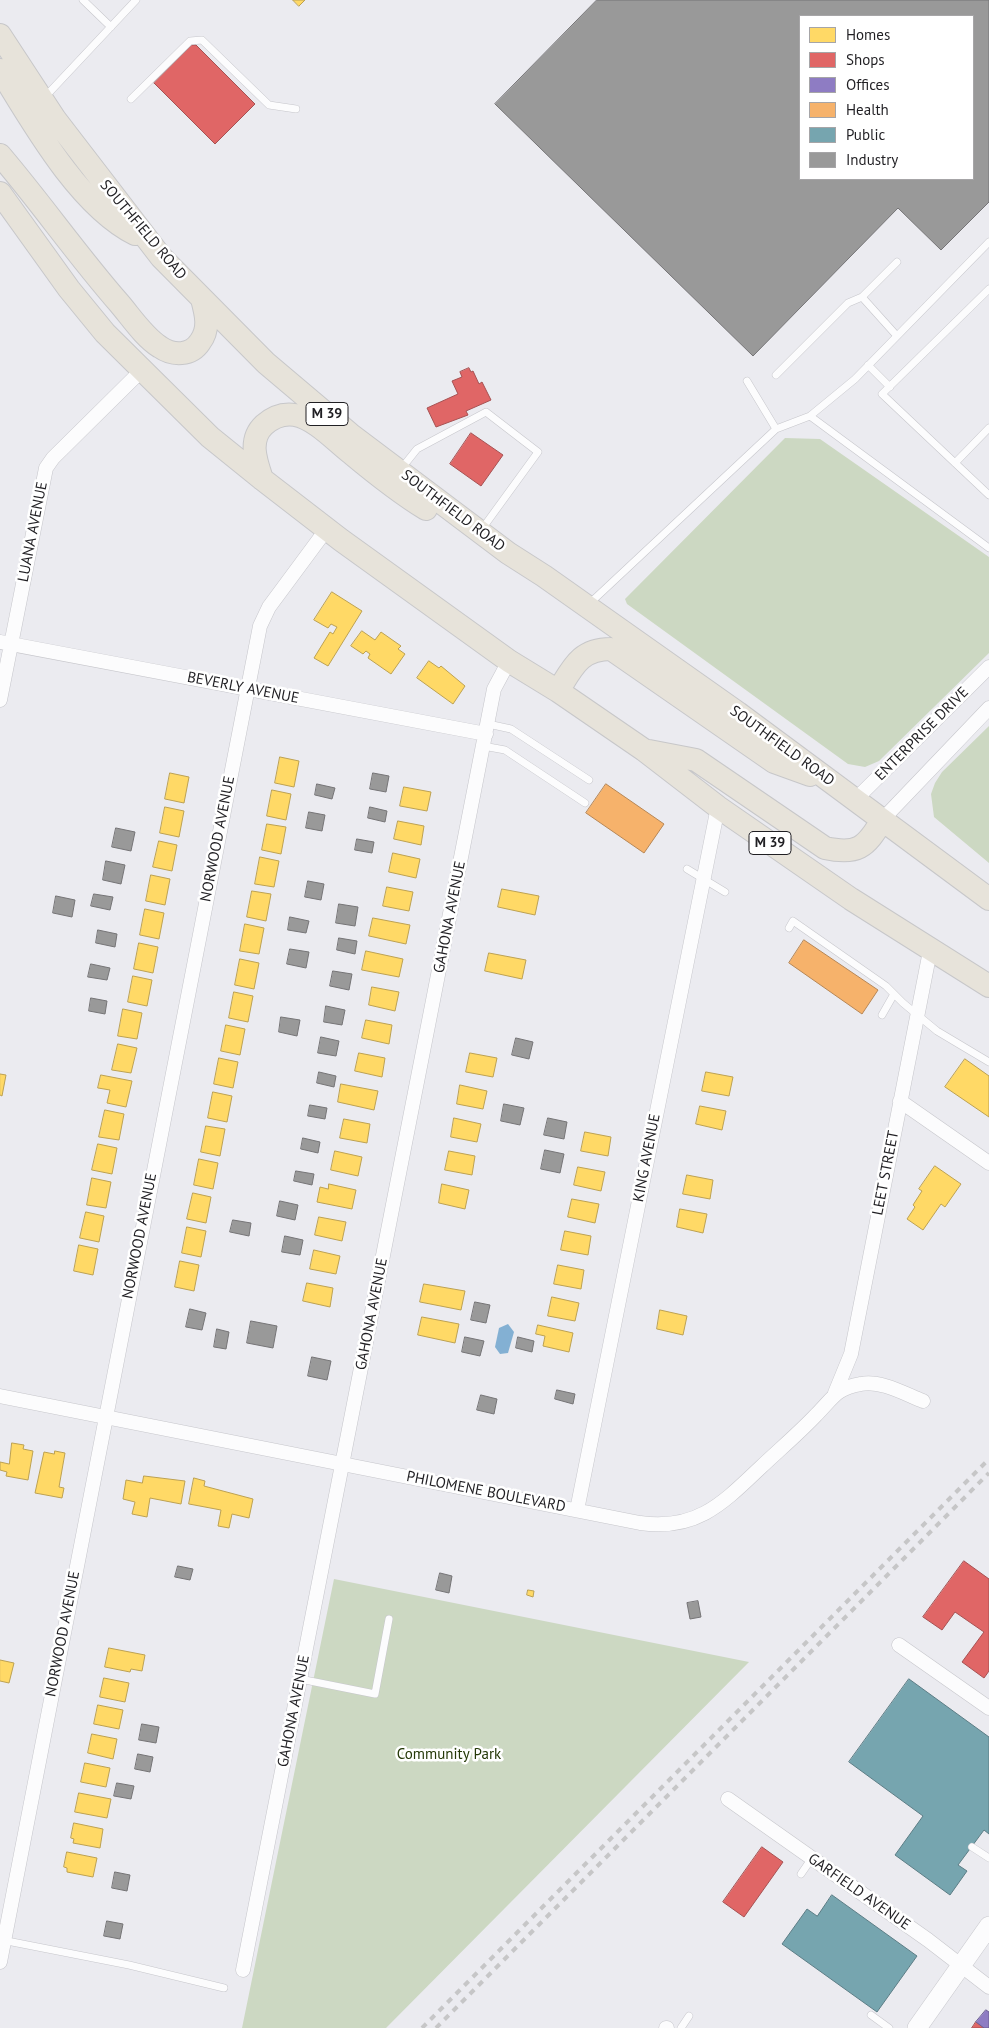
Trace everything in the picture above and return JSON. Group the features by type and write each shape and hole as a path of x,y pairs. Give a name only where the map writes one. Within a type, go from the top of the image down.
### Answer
{"highway":[{"name":"SOUTHFIELD ROAD","path":"0,35 43,100 99,178 169,266 266,363 350,434 508,553 586,606 834,784 989,899"},
{"path":"0,70 25,112 80,189 119,226 149,241"},
{"path":"0,155 92,271 160,347 180,354 189,352 200,343 204,337 207,319 202,299"},
{"name":"M 39","path":"0,193 68,289 104,333 210,437 262,479 326,530 509,661 558,691 644,750 718,807 930,951 989,986"},
{"path":"262,479 255,455 255,442 260,429 269,420 280,415 296,416 320,429 420,505 475,538 508,553"},
{"path":"558,691 584,655 596,649 611,649 774,762 834,784"},
{"path":"644,750 696,760 825,848 840,852 854,851 866,844 882,820"}],"main road":[{"path":"917,2028 989,1926"}],"street":[{"name":"LUANA AVENUE","path":"0,700 5,644 46,468 53,458 142,371"},
{"name":"NORWOOD AVENUE","path":"0,1962 2,1940 248,689 265,615 326,530"},
{"name":"BEVERLY AVENUE","path":"5,644 486,735"},
{"name":"GAHONA AVENUE","path":"243,1970 494,689 509,661"},
{"name":"ENTERPRISE DRIVE","path":"855,800 989,667"},
{"name":"ENTERPRISE DRIVE","path":"882,820 989,708"},
{"name":"KING AVENUE","path":"577,1510 718,807"},
{"name":"LEET STREET","path":"834,1393 851,1354 930,951"},
{"path":"900,1101 989,1163"},
{"path":"834,1393 863,1383 886,1387 923,1401"},
{"name":"PHILOMENE BOULEVARD","path":"0,1396 655,1525 678,1524 698,1517 726,1500 817,1414 834,1393"},
{"path":"899,1645 989,1708"},
{"name":"GARFIELD AVENUE","path":"728,1799 989,1986"}],"lane":[{"path":"83,0 111,27"},
{"path":"43,100 136,0"},
{"path":"131,99 190,41 197,39 202,40 269,105 296,109"},
{"path":"586,606 776,429 810,416 868,365 989,242"},
{"path":"776,374 848,303 862,297 898,262"},
{"path":"989,289 882,394 989,495"},
{"path":"862,297 897,336"},
{"path":"868,365 890,387"},
{"path":"747,381 776,429"},
{"path":"400,471 418,449 486,412 538,452 480,532"},
{"path":"810,416 989,548"},
{"path":"955,463 989,428"},
{"path":"486,735 511,729 589,780"},
{"path":"486,735 505,750 585,803"},
{"path":"687,869 725,892"},
{"path":"789,928 793,922 886,986 916,1015 937,1031 989,1062"},
{"path":"882,1015 894,994"},
{"path":"300,1680 375,1694 389,1619"},
{"path":"972,1847 989,1858"},
{"path":"801,1874 812,1858"},
{"path":"2,1940 129,1965 224,1988"},
{"path":"871,2015 889,2028"},
{"path":"681,2028 690,2016"}],"green space":[{"path":"785,438 820,439 989,557 989,653 879,761 865,767 848,764 627,604 625,599"},
{"path":"989,726 989,863 934,817 931,794 942,772"},
{"name":"Community Park","path":"334,1579 749,1662 386,2028 242,2028"}],"water":[{"path":"508,1324 514,1332 508,1353 500,1354 495,1347 499,1328"}],"building: Homes":[{"path":"293,0 305,0 299,6"},
{"path":"332,592 362,611 328,666 314,658 330,632 333,634 337,627 331,624 328,628 314,620"},
{"path":"362,631 375,640 381,632 401,646 398,649 405,654 391,674 368,658 370,654 366,651 363,654 351,646"},
{"path":"429,661 439,668 441,666 465,686 453,704 417,678"},
{"path":"280,757 299,761 294,787 275,783"},
{"path":"170,773 189,777 184,803 165,799"},
{"path":"404,787 431,792 427,811 400,806"},
{"path":"272,790 291,794 286,820 267,816"},
{"path":"165,807 184,811 179,837 160,833"},
{"path":"398,821 424,826 421,845 394,839"},
{"path":"267,824 286,827 281,854 262,850"},
{"path":"159,841 177,845 172,871 153,867"},
{"path":"393,853 420,859 416,878 389,872"},
{"path":"260,857 279,861 274,887 255,884"},
{"path":"151,875 170,879 165,905 146,901"},
{"path":"387,887 413,892 409,911 383,906"},
{"path":"502,889 539,896 535,915 498,907"},
{"path":"252,891 271,894 266,921 247,917"},
{"path":"145,909 164,913 159,939 140,935"},
{"path":"373,918 410,925 406,944 369,936"},
{"path":"245,924 264,928 259,954 240,951"},
{"path":"139,943 158,947 153,973 134,969"},
{"path":"366,951 403,959 399,977 362,970"},
{"path":"489,953 526,960 522,979 485,971"},
{"path":"240,959 259,963 254,989 235,985"},
{"path":"133,976 152,980 147,1006 128,1002"},
{"path":"372,987 399,992 395,1011 369,1005"},
{"path":"234,992 253,996 248,1022 229,1018"},
{"path":"123,1009 142,1013 137,1039 118,1036"},
{"path":"366,1020 392,1025 389,1044 362,1038"},
{"path":"226,1025 245,1029 240,1055 221,1051"},
{"path":"118,1044 137,1048 131,1073 112,1070"},
{"path":"359,1053 385,1058 382,1077 355,1071"},
{"path":"470,1053 497,1058 493,1077 466,1072"},
{"path":"219,1058 238,1062 233,1088 214,1084"},
{"path":"965,1059 989,1076 989,1117 945,1087"},
{"path":"706,1072 733,1077 729,1096 702,1091"},
{"path":"0,1074 6,1075 2,1096 0,1095"},
{"path":"101,1075 132,1081 126,1107 107,1103 110,1090 98,1088"},
{"path":"341,1084 378,1091 374,1110 338,1102"},
{"path":"460,1085 487,1091 483,1109 457,1104"},
{"path":"213,1092 232,1096 227,1122 208,1118"},
{"path":"700,1106 726,1111 722,1130 696,1124"},
{"path":"105,1110 124,1114 119,1140 99,1137"},
{"path":"454,1118 481,1124 477,1142 451,1137"},
{"path":"344,1119 370,1124 367,1143 340,1138"},
{"path":"206,1126 225,1129 220,1156 201,1152"},
{"path":"585,1132 611,1137 608,1156 581,1151"},
{"path":"98,1144 117,1148 112,1174 92,1170"},
{"path":"335,1151 362,1157 358,1176 331,1170"},
{"path":"449,1151 475,1156 472,1175 445,1170"},
{"path":"199,1159 218,1163 213,1189 194,1185"},
{"path":"935,1166 961,1184 945,1207 941,1204 923,1230 907,1219 922,1191 919,1189"},
{"path":"578,1167 605,1172 601,1191 574,1185"},
{"path":"687,1175 713,1180 710,1199 683,1194"},
{"path":"92,1178 111,1182 106,1208 87,1205"},
{"path":"329,1184 356,1190 352,1209 317,1202 320,1187 328,1189"},
{"path":"442,1184 469,1190 465,1209 439,1203"},
{"path":"193,1193 211,1197 206,1223 187,1219"},
{"path":"572,1199 599,1204 595,1223 568,1217"},
{"path":"680,1209 707,1214 703,1233 677,1227"},
{"path":"86,1212 104,1216 99,1242 80,1238"},
{"path":"319,1217 346,1222 342,1241 315,1235"},
{"path":"187,1227 206,1231 201,1257 182,1253"},
{"path":"565,1231 591,1236 588,1255 561,1250"},
{"path":"79,1245 98,1249 93,1275 74,1271"},
{"path":"314,1250 340,1256 336,1274 310,1269"},
{"path":"180,1261 199,1265 194,1291 175,1287"},
{"path":"558,1265 584,1270 581,1289 554,1284"},
{"path":"307,1283 333,1288 330,1307 303,1301"},
{"path":"424,1284 465,1291 461,1310 420,1302"},
{"path":"552,1297 579,1303 575,1321 548,1316"},
{"path":"660,1310 687,1316 683,1335 657,1329"},
{"path":"422,1317 459,1324 455,1343 418,1335"},
{"path":"538,1325 573,1333 569,1352 543,1346 545,1336 536,1334"},
{"path":"12,1443 24,1445 23,1449 33,1451 28,1480 6,1476 7,1472 0,1470 0,1462 9,1464"},
{"path":"55,1451 65,1453 59,1487 64,1488 62,1498 35,1493 44,1452 54,1454"},
{"path":"144,1476 185,1481 181,1504 150,1498 147,1517 132,1514 135,1502 123,1499 126,1480 142,1483"},
{"path":"194,1478 205,1481 204,1486 253,1499 249,1518 232,1514 229,1528 218,1526 221,1510 189,1504"},
{"path":"528,1590 534,1591 533,1597 527,1595"},
{"path":"109,1648 145,1655 142,1671 131,1669 130,1672 105,1667"},
{"path":"0,1660 14,1663 9,1683 0,1681"},
{"path":"104,1678 129,1683 125,1702 100,1697"},
{"path":"98,1705 123,1710 119,1729 94,1724"},
{"path":"92,1734 117,1739 113,1759 88,1753"},
{"path":"85,1763 110,1768 106,1787 81,1782"},
{"path":"79,1793 111,1799 107,1818 75,1812"},
{"path":"74,1823 103,1829 100,1848 73,1843 74,1839 71,1838"},
{"path":"67,1852 97,1858 93,1877 67,1872 67,1868 64,1867"}],"building: Shops":[{"path":"192,45 196,45 255,104 215,144 154,83"},
{"path":"469,368 471,372 473,371 479,384 482,382 491,400 466,411 468,415 436,427 427,408 458,394 452,381 462,377 460,372"},
{"path":"471,433 503,455 481,486 450,464"},
{"path":"964,1561 989,1579 989,1671 984,1678 962,1662 984,1632 955,1612 942,1630 923,1617"},
{"path":"762,1847 783,1862 744,1917 723,1902"},
{"path":"976,2022 984,2028 972,2028"}],"building: Offices":[{"path":"986,2010 989,2012 989,2028 984,2028 976,2022"}],"building: Health":[{"path":"606,784 664,824 644,853 586,813"},
{"path":"804,940 878,990 862,1014 789,963"}],"building: Public":[{"path":"909,1679 989,1737 989,1834 984,1830 958,1865 967,1871 950,1895 895,1855 923,1816 849,1762"},
{"path":"832,1895 917,1956 877,2012 782,1944 807,1909 817,1916"}],"building: Industry":[{"path":"597,0 989,0 989,202 941,250 898,208 753,356 495,104"},
{"path":"373,773 389,776 386,792 370,789"},
{"path":"317,784 335,788 332,799 315,795"},
{"path":"370,807 387,811 385,822 368,818"},
{"path":"309,812 325,815 322,831 306,828"},
{"path":"116,828 135,832 131,851 112,847"},
{"path":"357,839 374,842 372,853 355,850"},
{"path":"106,861 125,865 121,884 103,880"},
{"path":"308,881 324,884 321,900 305,897"},
{"path":"94,894 113,897 110,910 91,906"},
{"path":"56,896 75,900 72,917 53,913"},
{"path":"339,904 358,907 355,926 336,923"},
{"path":"290,917 309,921 306,933 288,930"},
{"path":"98,930 117,934 115,947 96,943"},
{"path":"339,938 357,941 355,954 337,950"},
{"path":"290,949 309,952 306,968 287,964"},
{"path":"91,964 110,968 107,980 88,977"},
{"path":"333,971 352,974 349,990 330,986"},
{"path":"91,998 107,1001 105,1014 89,1011"},
{"path":"326,1006 345,1010 342,1025 324,1022"},
{"path":"281,1017 300,1020 297,1036 279,1032"},
{"path":"321,1037 339,1041 336,1056 318,1053"},
{"path":"516,1038 533,1042 529,1059 512,1055"},
{"path":"319,1072 336,1076 334,1087 317,1083"},
{"path":"504,1104 524,1108 520,1125 501,1121"},
{"path":"310,1105 327,1108 325,1119 308,1116"},
{"path":"548,1118 567,1122 564,1139 544,1135"},
{"path":"303,1138 320,1142 318,1153 301,1149"},
{"path":"545,1150 564,1154 560,1173 541,1169"},
{"path":"296,1171 314,1174 312,1185 294,1181"},
{"path":"280,1201 298,1205 295,1220 277,1216"},
{"path":"233,1220 251,1223 249,1236 230,1232"},
{"path":"285,1236 303,1240 300,1255 282,1252"},
{"path":"475,1302 490,1305 486,1323 471,1320"},
{"path":"190,1309 206,1313 202,1330 186,1327"},
{"path":"251,1321 277,1326 273,1348 247,1343"},
{"path":"217,1329 229,1332 226,1349 214,1347"},
{"path":"465,1337 484,1341 480,1356 462,1352"},
{"path":"518,1337 534,1341 532,1352 516,1348"},
{"path":"312,1357 331,1361 327,1380 308,1376"},
{"path":"557,1390 575,1394 573,1404 555,1399"},
{"path":"481,1395 497,1399 494,1414 477,1410"},
{"path":"178,1566 193,1569 190,1580 175,1577"},
{"path":"440,1573 452,1576 449,1593 436,1590"},
{"path":"698,1601 701,1617 690,1619 687,1603"},
{"path":"142,1724 159,1727 156,1743 139,1740"},
{"path":"138,1754 153,1757 150,1772 135,1769"},
{"path":"117,1783 134,1786 131,1799 114,1796"},
{"path":"115,1872 130,1875 127,1891 112,1888"},
{"path":"107,1921 123,1924 120,1939 104,1936"}],"railway":[{"path":"422,2028 989,1459"},
{"path":"436,2028 989,1473"}]}
